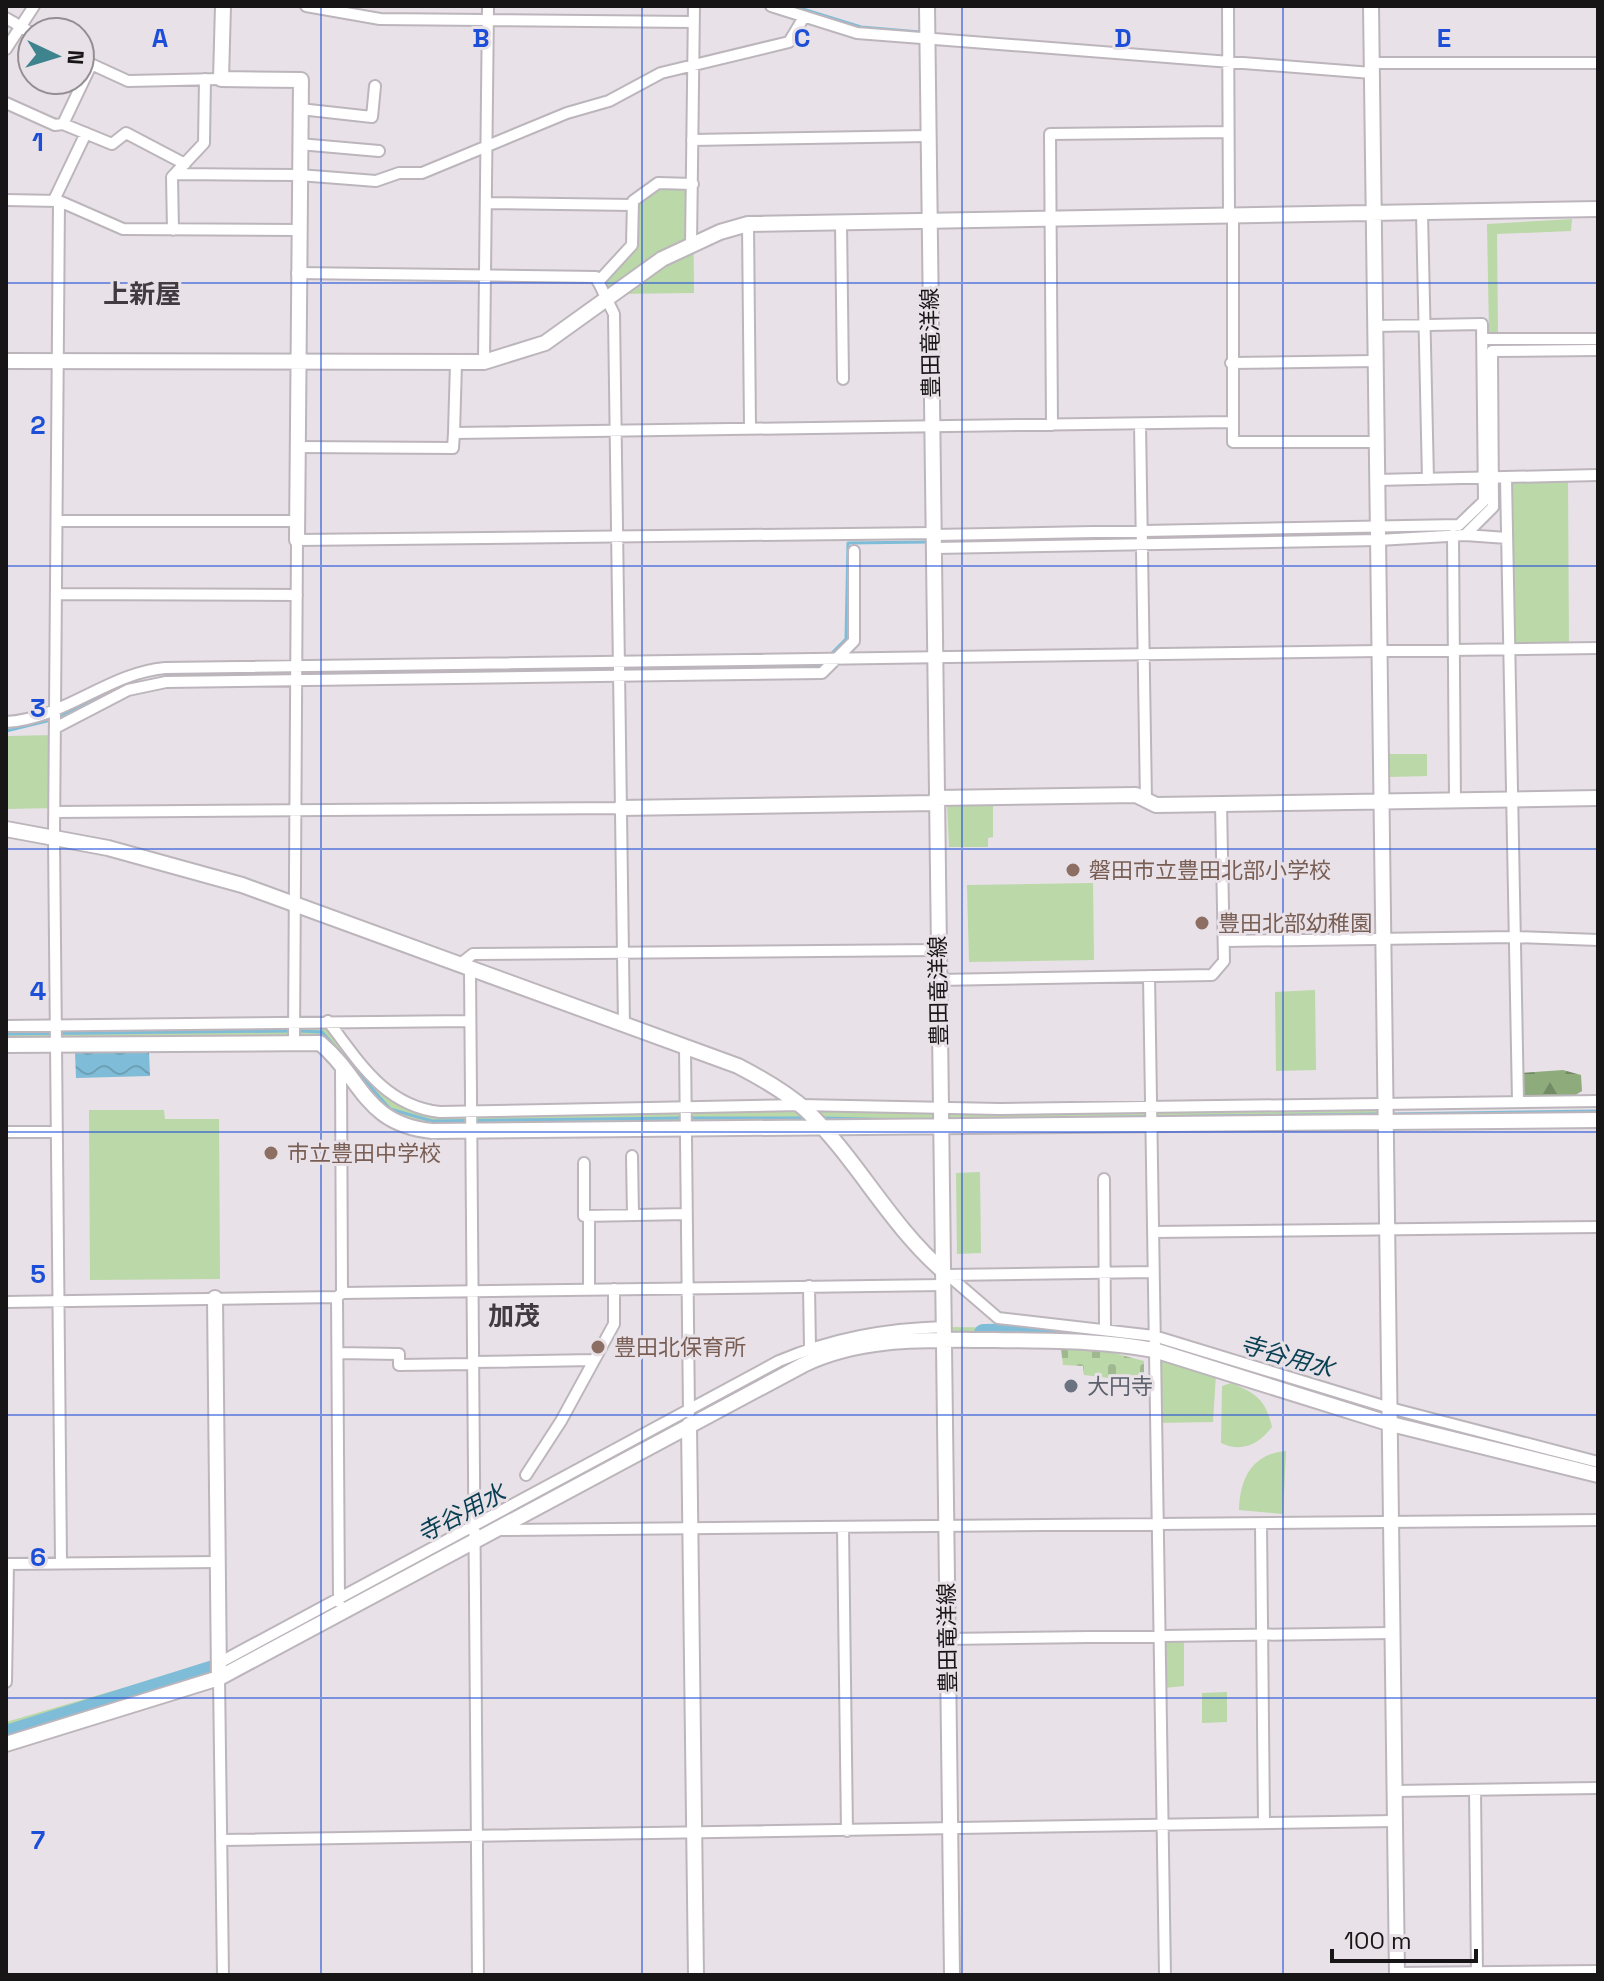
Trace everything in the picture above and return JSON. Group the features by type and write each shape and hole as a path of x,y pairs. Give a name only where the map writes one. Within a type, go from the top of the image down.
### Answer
{"street":[{"path":"221,79 223,6"},
{"path":"306,6 488,20 693,22"},
{"path":"484,362 488,6"},
{"path":"691,245 694,6"},
{"path":"771,6 857,33 1228,62 1372,68 1598,63"},
{"name":"豊田竜洋線","path":"927,6 952,1975"},
{"path":"1228,6 1233,442 1376,442"},
{"path":"1371,6 1397,1974 1598,1971"},
{"path":"176,174 299,175 376,181 399,173 422,173 567,113 609,101 661,73 789,42 804,17"},
{"path":"96,67 128,81 301,80 297,273 298,812 294,1041"},
{"path":"173,230 172,177 204,143 205,79"},
{"path":"300,109 372,117 375,86"},
{"path":"63,124 76,96"},
{"path":"6,103 55,125 63,124 112,144 126,133 185,164"},
{"path":"1052,425 1050,134 1228,132"},
{"path":"61,1563 54,835 57,200 86,133"},
{"path":"692,140 928,136"},
{"path":"299,144 379,151"},
{"path":"598,282 632,245 633,201 658,183 693,184"},
{"path":"6,200 57,200 123,229 298,230"},
{"path":"487,203 633,205"},
{"path":"6,361 484,362 545,343 662,259 748,224 1231,218 1598,209"},
{"path":"1422,213 1428,479"},
{"path":"841,222 843,379"},
{"path":"748,224 750,428"},
{"path":"297,273 596,277 614,314 624,1026"},
{"path":"1375,326 1482,324 1493,507 1459,535 1453,648 1455,801"},
{"path":"1483,339 1598,339"},
{"path":"1378,534 1459,525 1484,501 1489,478 1492,351 1598,350"},
{"path":"1231,363 1375,361"},
{"path":"297,447 453,448 456,363"},
{"path":"454,433 1231,422"},
{"path":"1140,424 1146,802"},
{"path":"1376,480 1598,475"},
{"path":"1506,479 1518,1101"},
{"path":"57,521 297,521"},
{"path":"297,540 1143,538 1378,534 1507,538"},
{"path":"55,728 128,690 146,684 822,673 854,641 854,551"},
{"path":"56,594 297,595"},
{"path":"6,722 55,711 119,679 149,669 1598,648"},
{"path":"55,812 620,808 1136,795 1146,802 1221,803 1598,798"},
{"path":"938,980 1212,975 1224,961 1221,803"},
{"path":"6,829 54,835 156,860 296,904 738,1066 765,1080 800,1105 944,1276 998,1318 1032,1319 1045,1325 1105,1328 1391,1416 1598,1475"},
{"path":"1225,941 1514,937 1598,940"},
{"path":"478,1975 470,1021 464,967 473,954 938,950"},
{"path":"1149,976 1165,1975"},
{"path":"328,1021 392,1097 425,1111 800,1105 940,1118 1151,1126 1598,1120"},
{"path":"6,1026 470,1021"},
{"path":"6,1045 320,1043 365,1101 395,1123 411,1129 823,1130 940,1118 1150,1108 1598,1101"},
{"path":"685,1047 696,1975"},
{"path":"340,1605 338,1064 350,1050"},
{"path":"6,1132 57,1132"},
{"path":"632,1156 633,1215"},
{"path":"584,1163 584,1216 686,1214"},
{"path":"1104,1179 1105,1328"},
{"path":"589,1216 589,1290"},
{"path":"1153,1232 1598,1227"},
{"path":"6,1302 809,1286 944,1276 1153,1272"},
{"path":"809,1286 810,1348"},
{"path":"526,1475 561,1421 614,1324 614,1289"},
{"path":"215,1298 223,1975"},
{"path":"492,1530 810,1348 865,1333 1154,1343"},
{"path":"6,1744 219,1669 689,1417 818,1357 870,1344 944,1334"},
{"path":"338,1353 399,1354 399,1365 594,1360"},
{"path":"1391,1416 1598,1462"},
{"path":"475,1533 492,1530 1598,1520"},
{"path":"1261,1524 1264,1822"},
{"path":"843,1528 847,1831"},
{"path":"6,1682 7,1564 218,1562"},
{"path":"947,1639 1392,1633"},
{"path":"1395,1791 1598,1788"},
{"path":"1475,1790 1477,1974"},
{"path":"221,1840 1394,1821"}],"green space":[{"path":"658,183 693,184 694,293 614,294 598,282 636,242 633,205"},
{"path":"1572,219 1571,231 1497,234 1498,333 1489,333 1487,224"},
{"path":"1568,476 1569,648 1513,648 1506,479"},
{"path":"55,735 55,808 6,809 6,736"},
{"path":"1389,754 1427,754 1427,776 1389,777"},
{"path":"947,804 993,804 993,837 988,838 988,847 949,847"},
{"path":"1093,883 1094,960 969,962 967,885"},
{"path":"1315,990 1316,1070 1276,1071 1275,992"},
{"path":"328,1021 380,1086 440,1112 1385,1105 1386,1123 441,1131 395,1123 320,1043 6,1045 6,1028"},
{"path":"1563,1070 1581,1075 1582,1091 1566,1101 1524,1101 1518,1093 1520,1073"},
{"path":"89,1110 164,1110 165,1119 219,1119 220,1279 90,1280"},
{"path":"980,1172 981,1253 957,1254 956,1173"},
{"path":"944,1327 1046,1328 1140,1336 1598,1462 1598,1475 1115,1343 850,1349 795,1369 219,1678 6,1744 6,1722 219,1660 797,1354"},
{"path":"1061,1349 1106,1351 1144,1361 1144,1385 1109,1387 1109,1378 1084,1375 1083,1366 1063,1365"},
{"path":"1157,1354 1216,1374 1213,1422 1158,1423"},
{"path":"1231,1383 1259,1399 1267,1410 1272,1427 1262,1438 1243,1447 1221,1443 1222,1386"},
{"path":"1286,1451 1283,1514 1239,1510 1242,1488 1250,1470 1264,1457"},
{"path":"1165,1641 1184,1642 1184,1686 1164,1688"},
{"path":"1227,1692 1227,1722 1202,1723 1202,1693"}],"water":[{"path":"149,1051 150,1076 76,1078 75,1053"}],"waterway":[{"path":"793,6 861,27 920,32"},
{"path":"1387,535 1463,530"},
{"path":"939,542 1212,538"},
{"path":"828,657 846,639 848,543 928,542"},
{"path":"301,672 818,667 823,662"},
{"path":"161,673 293,672"},
{"path":"58,717 130,681"},
{"path":"6,731 51,720"},
{"path":"6,1034 291,1031"},
{"path":"299,1031 322,1032 390,1109 432,1121 682,1118"},
{"path":"1390,1114 1598,1111"},
{"path":"1058,1118 1382,1114"},
{"path":"690,1118 806,1118"},
{"path":"822,1118 906,1120"},
{"name":"寺谷用水","path":"983,1333 1070,1332 1133,1337 1379,1411 1584,1465"},
{"name":"寺谷用水","path":"610,1461 788,1364 829,1348"},
{"name":"寺谷用水","path":"6,1734 226,1665 563,1486"}],"place":[{"name":"磐田市立豊田北部小学校","path":"1073,870"},
{"name":"豊田北部幼稚園","path":"1202,923"},
{"name":"市立豊田中学校","path":"271,1153"},
{"name":"豊田北保育所","path":"598,1347"},
{"name":"大円寺","path":"1071,1386"}],"district":[{"name":"上新屋","path":"142,294"},
{"name":"加茂","path":"514,1316"}]}
